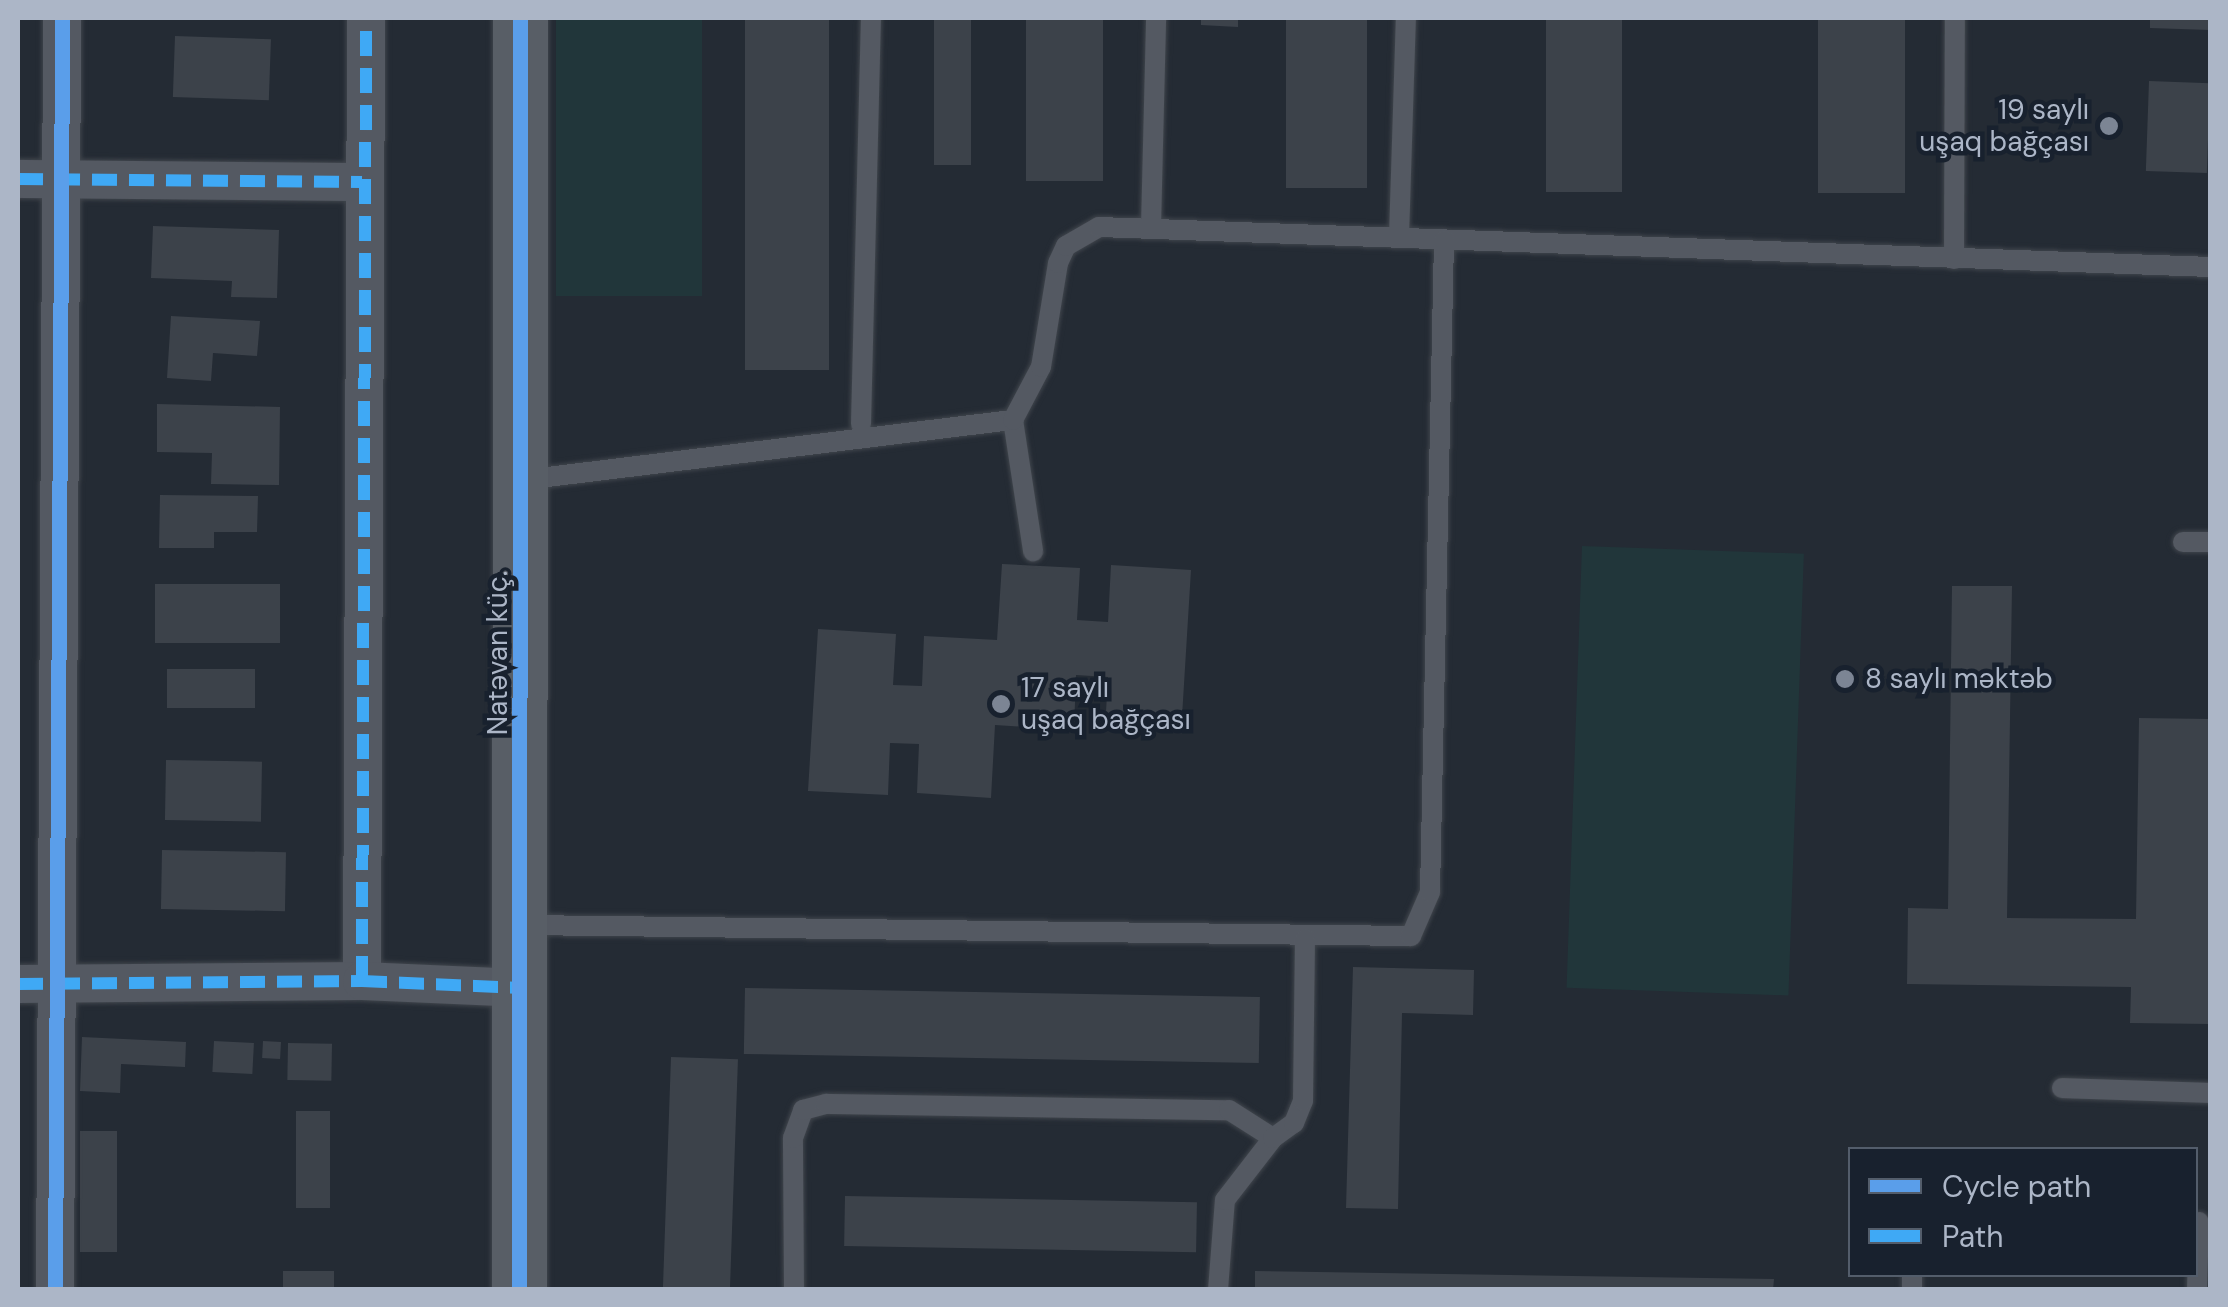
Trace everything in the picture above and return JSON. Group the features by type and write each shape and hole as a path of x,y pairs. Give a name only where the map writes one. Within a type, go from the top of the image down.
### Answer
{"street":[{"path":"55,1290 62,18"},
{"path":"362,981 362,182 366,18"},
{"name":"Natəvan küç.","path":"520,18 520,1290"},
{"path":"18,179 362,182"},
{"path":"18,984 362,981 520,988"}],"lane":[{"path":"862,424 871,18"},
{"path":"1151,227 1156,18"},
{"path":"1399,237 1406,18"},
{"path":"1954,259 1955,18"},
{"path":"1033,551 1012,420 1040,367 1066,246 1099,226 2210,267"},
{"path":"523,925 1305,940 1411,936 1430,892 1444,240"},
{"path":"523,480 1012,420"},
{"path":"2183,542 2210,542"},
{"path":"1218,1290 1225,1200 1273,1138 1294,1123 1302,1101 1305,940"},
{"path":"2062,1088 2210,1093"},
{"path":"794,1290 793,1138 803,1110 826,1104 1230,1110 1273,1138"},
{"path":"2198,1256 2199,1222"}],"green space":[{"path":"556,18 702,18 702,296 556,296"},
{"path":"1582,546 1804,554 1788,995 1567,988"}],"building":[{"path":"745,18 829,18 829,370 745,370"},
{"path":"934,18 971,18 971,165 934,165"},
{"path":"1026,18 1103,18 1103,181 1026,181"},
{"path":"1201,18 1238,18 1238,27 1201,25"},
{"path":"1286,18 1367,18 1367,188 1286,188"},
{"path":"1546,18 1622,18 1622,192 1546,192"},
{"path":"1818,18 1905,18 1905,193 1818,193"},
{"path":"2150,18 2210,18 2210,30 2150,28"},
{"path":"175,36 271,39 269,100 173,97"},
{"path":"2149,81 2210,83 2207,173 2146,171"},
{"path":"153,226 279,230 277,298 231,297 232,281 151,278"},
{"path":"171,316 260,321 257,356 213,353 211,381 167,378"},
{"path":"157,404 280,407 279,485 211,484 212,453 157,452"},
{"path":"160,495 258,496 257,532 214,532 214,548 159,548"},
{"path":"1002,564 1080,568 1077,620 1108,622 1111,565 1191,570 1181,733 1105,729 1108,677 1076,675 1074,730 995,725 991,798 917,793 919,744 890,743 888,795 808,791 818,629 896,634 893,685 922,686 924,636 997,640"},
{"path":"155,584 280,584 280,643 155,643"},
{"path":"1952,586 2012,586 2007,918 2136,919 2139,718 2210,719 2210,1024 2130,1023 2131,987 1907,984 1908,908 1948,909"},
{"path":"167,669 255,669 255,708 167,708"},
{"path":"166,760 262,762 261,822 165,820"},
{"path":"162,850 286,852 285,911 161,909"},
{"path":"1353,967 1474,970 1473,1015 1402,1013 1398,1209 1346,1208"},
{"path":"745,988 1260,997 1259,1063 744,1054"},
{"path":"82,1037 186,1042 185,1067 121,1064 120,1093 80,1091"},
{"path":"214,1041 254,1043 252,1074 212,1072"},
{"path":"263,1041 281,1042 280,1059 262,1058"},
{"path":"288,1043 332,1044 331,1081 287,1080"},
{"path":"671,1057 738,1059 730,1290 663,1290"},
{"path":"296,1111 330,1111 330,1208 296,1208"},
{"path":"80,1131 117,1131 117,1252 80,1252"},
{"path":"845,1196 1197,1202 1196,1252 844,1246"},
{"path":"283,1271 334,1271 334,1290 283,1290"},
{"path":"1255,1271 1774,1279 1773,1290 1255,1290"}],"marked path":[{"path":"362,981 366,18"},
{"path":"18,179 362,182"},
{"path":"18,984 362,981 521,988"}],"cycle path":[{"path":"55,1290 62,18"},
{"path":"519,1290 520,18"}],"place":[{"name":"19 saylı uşaq bağçası","path":"2109,126"},
{"name":"8 saylı məktəb","path":"1845,679"},
{"name":"17 saylı uşaq bağçası","path":"1001,704"}]}
